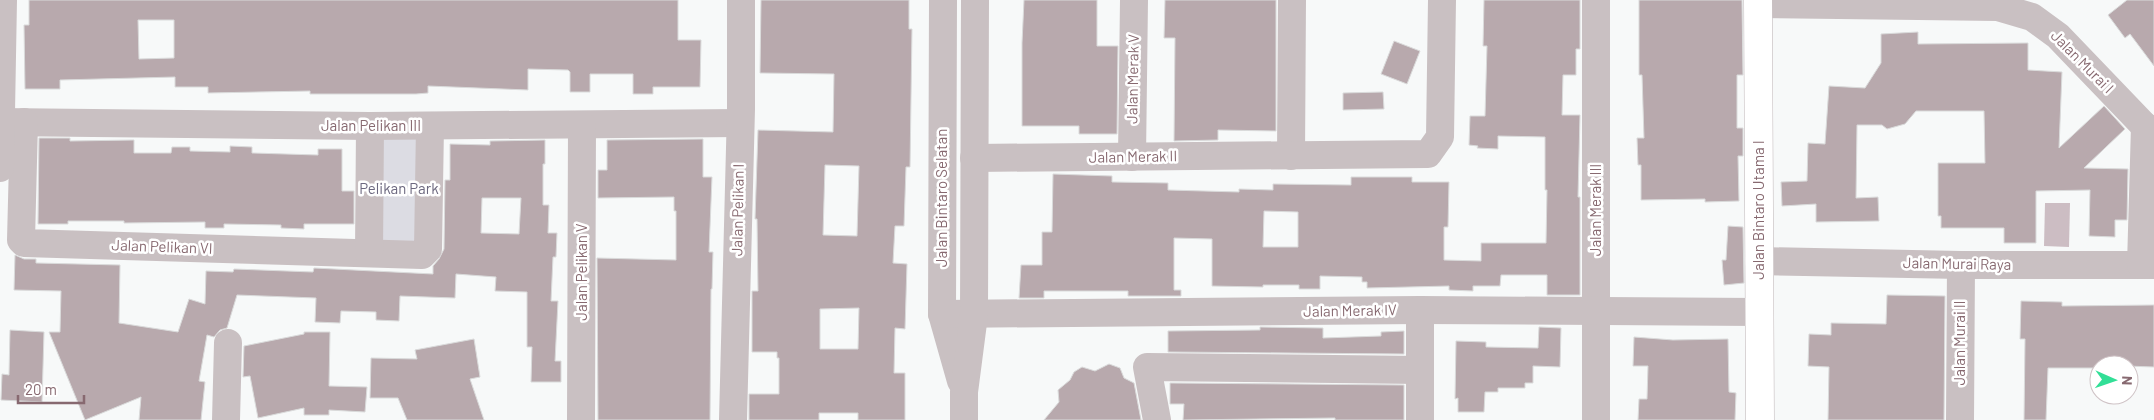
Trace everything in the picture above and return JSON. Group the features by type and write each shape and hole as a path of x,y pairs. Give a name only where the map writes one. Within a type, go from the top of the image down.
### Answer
{"main road":[{"name":"Jalan Bintaro Utama I","path":"1758,2 1760,420"}],"street":[{"path":"0,168 8,122 3,0"},
{"name":"Jalan Pelikan I","path":"733,420 741,0"},
{"name":"Jalan Bintaro Selatan","path":"943,0 942,314 964,392"},
{"name":"Jalan Bintaro Selatan","path":"964,420 964,392 974,315 975,0"},
{"name":"Jalan Merak V","path":"1132,157 1134,0"},
{"path":"1291,156 1292,0"},
{"name":"Jalan Merak II","path":"974,158 1428,154 1440,137 1442,0"},
{"name":"Jalan Merak III","path":"1596,0 1596,420"},
{"name":"Jalan Murai I","path":"1758,2 1998,7 2032,17 2058,36 2149,131"},
{"name":"Jalan Pelikan III","path":"8,122 370,126 740,123"},
{"name":"Jalan Pelikan VI","path":"8,122 21,240 24,243 422,255 428,249 430,126"},
{"name":"Jalan Pelikan V","path":"582,125 582,420"},
{"path":"369,253 370,126"},
{"path":"2148,265 2149,131"},
{"name":"Jalan Murai Raya","path":"1759,261 1961,265 2148,265"},
{"name":"Jalan Murai II","path":"1960,420 1961,265"},
{"path":"1420,310 1420,420"},
{"name":"Jalan Merak IV","path":"942,314 1420,310 1759,312"},
{"path":"226,420 228,342"},
{"path":"1157,420 1147,367 1420,370"}],"green space":[{"name":"Pelikan Park","path":"377,130 422,130 422,248 377,248"}],"shaded area":[{"path":"2045,203 2070,203 2069,247 2044,246"}],"building":[{"path":"29,0 678,0 678,40 701,40 700,87 653,87 653,94 633,94 633,74 590,74 590,92 570,92 570,72 568,70 528,69 528,90 428,86 428,93 416,94 310,94 310,91 208,93 208,87 175,87 175,77 60,80 60,89 25,89 24,25 29,25","holes":["138,20 174,20 174,58 139,59"]},
{"path":"761,0 909,0 909,29 912,29 910,167 906,167 904,226 895,226 893,263 907,264 905,329 895,328 894,373 905,373 905,420 858,420 858,413 819,413 819,420 749,420 749,394 779,394 779,358 777,358 777,352 752,352 752,291 758,291 757,219 755,219 758,130 833,132 834,74 760,73","holes":["825,165 859,166 857,236 823,235","859,308 858,349 820,349 820,309"]},
{"path":"1024,0 1097,0 1097,46 1118,46 1117,134 1079,134 1079,126 1022,126"},
{"path":"1165,0 1276,0 1276,131 1218,130 1218,140 1174,141 1175,38 1164,38"},
{"path":"1484,0 1580,0 1580,49 1576,49 1576,75 1563,75 1562,115 1580,115 1578,197 1580,197 1580,295 1547,295 1547,275 1501,275 1500,286 1473,286 1473,291 1449,290 1449,286 1367,288 1367,282 1362,282 1362,277 1320,276 1320,289 1299,289 1299,285 1263,285 1263,287 1212,286 1212,239 1174,238 1174,290 1181,290 1181,296 1128,296 1128,291 1044,291 1044,298 1019,298 1021,265 1042,265 1042,232 1052,232 1053,174 1112,176 1112,182 1168,183 1168,190 1239,192 1239,189 1273,190 1273,184 1351,185 1351,177 1412,177 1412,182 1449,182 1448,227 1444,227 1444,260 1481,261 1481,243 1546,243 1545,137 1498,136 1498,149 1477,148 1478,146 1469,145 1470,116 1485,116 1487,46 1483,46","holes":["1264,211 1298,212 1298,247 1263,247"]},
{"path":"1639,0 1742,0 1743,75 1737,75 1737,128 1743,128 1743,156 1738,156 1739,201 1705,202 1705,199 1641,200 1641,165 1638,165 1637,138 1644,138 1642,75 1639,75"},
{"path":"2127,0 2154,0 2154,66 2130,34 2125,38 2108,15"},
{"path":"1918,32 1918,44 2028,43 2028,70 2062,72 2059,148 2104,106 2125,129 2084,168 2128,169 2127,220 2115,220 2115,237 2089,236 2090,190 2036,191 2036,243 2004,243 2004,228 1941,228 1941,216 1938,216 1938,163 1985,163 1984,111 1916,111 1905,124 1887,129 1882,125 1857,125 1856,198 1878,197 1879,221 1816,222 1816,204 1782,206 1781,182 1807,181 1808,143 1825,144 1829,86 1865,88 1881,63 1881,34"},
{"path":"1394,41 1420,51 1407,84 1381,74"},
{"path":"1383,92 1384,109 1343,110 1343,93"},
{"path":"39,138 70,138 70,141 134,140 134,153 171,153 172,147 190,147 190,151 230,152 230,146 252,147 252,153 318,155 318,149 342,149 342,191 354,191 354,224 304,224 304,229 281,228 281,225 224,224 224,228 205,228 205,222 124,223 124,221 68,221 68,224 38,224"},
{"path":"703,139 703,177 712,177 709,252 713,252 710,420 598,420 597,258 676,260 676,211 674,211 674,197 598,198 598,170 607,170 607,140"},
{"path":"545,140 543,205 549,205 548,233 557,233 556,257 553,257 551,301 558,301 555,361 561,361 561,382 531,382 532,347 527,347 527,292 495,291 496,277 456,274 455,298 400,296 399,321 376,320 376,312 341,311 340,323 315,322 316,298 237,295 227,328 220,330 214,337 207,335 199,381 205,382 201,420 139,420 141,397 85,420 49,332 60,332 61,291 14,290 15,255 24,259 36,259 36,263 120,265 119,323 178,332 189,299 205,304 206,271 233,272 234,269 313,272 314,268 433,274 433,266 444,249 445,180 450,180 450,144 490,145 490,141","holes":["482,198 521,198 519,234 481,233"]},
{"path":"1728,226 1743,227 1744,283 1724,285 1722,260 1726,260"},
{"path":"1887,295 1945,296 1944,420 1828,420 1829,367 1808,366 1809,334 1831,335 1831,323 1886,324"},
{"path":"2021,301 2062,302 2062,306 2154,305 2154,367 2139,366 2139,355 2089,355 2089,368 2048,368 2046,420 2024,420 2025,339 2020,339"},
{"path":"1260,327 1323,328 1323,338 1381,336 1381,332 1404,331 1404,354 1168,352 1168,331 1260,330"},
{"path":"1539,327 1561,328 1560,367 1533,366 1533,383 1525,383 1525,388 1498,388 1498,392 1485,392 1484,412 1458,412 1458,398 1455,399 1456,341 1486,342 1486,347 1538,348"},
{"path":"10,330 44,332 42,402 1,400 2,374 9,375"},
{"path":"304,332 330,332 329,386 367,387 365,412 329,410 329,415 304,415 304,408 258,418 250,376 243,377 244,346 304,334"},
{"path":"1634,337 1673,340 1728,339 1729,392 1736,393 1735,420 1638,420 1639,399 1647,399 1648,366 1633,366"},
{"path":"474,339 480,377 470,379 484,420 407,420 398,398 370,398 371,358 417,359 415,350"},
{"path":"1109,364 1120,368 1124,378 1134,383 1141,420 1044,420 1059,402 1058,390 1070,380 1074,372 1082,367 1095,371"},
{"path":"1170,383 1404,385 1404,420 1335,420 1335,418 1183,420 1184,404 1170,404"}]}
